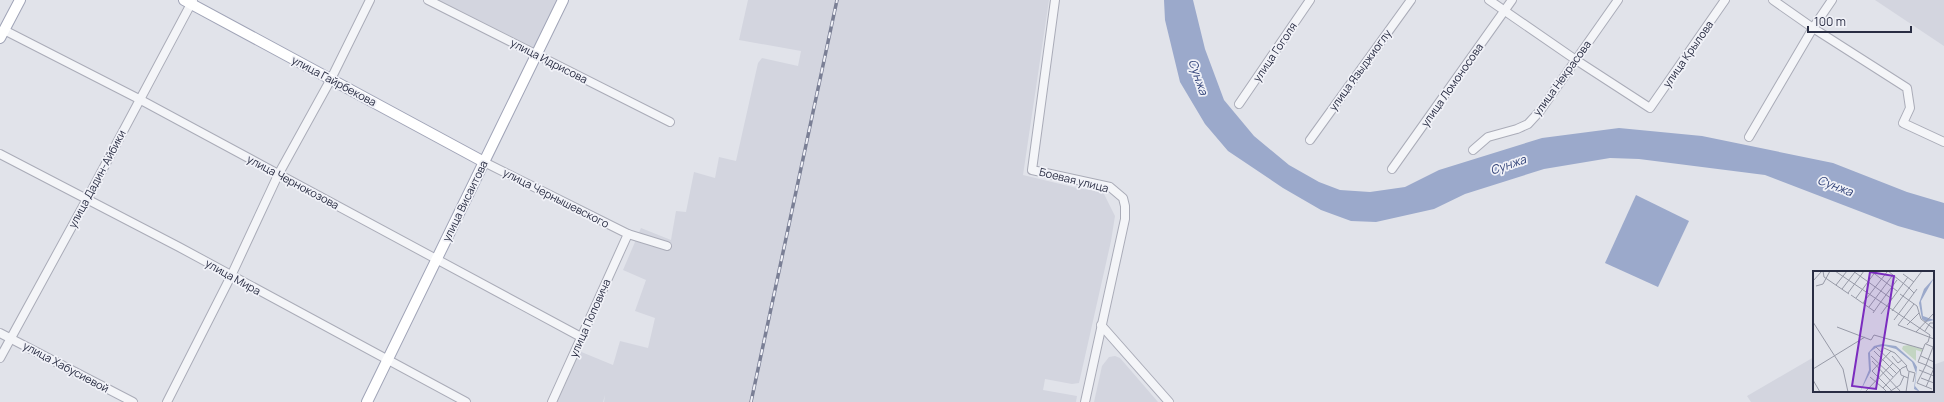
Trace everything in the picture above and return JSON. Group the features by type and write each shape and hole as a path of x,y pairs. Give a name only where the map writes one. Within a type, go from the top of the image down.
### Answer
{"main road":[{"path":"2,34 20,0"},
{"name":"улица Висаитова","path":"367,402 563,0"},
{"name":"улица Гайрбекова","path":"189,1 484,162"}],"street":[{"path":"167,402 231,276 278,175 331,79 370,0"},
{"name":"улица Идрисова","path":"428,0 670,122"},
{"name":"Боевая улица","path":"1055,0 1032,170 1110,187 1122,198 1125,206 1125,220 1085,402"},
{"name":"улица Гоголя","path":"1239,104 1310,0"},
{"name":"улица Языджиоглу","path":"1310,140 1410,0"},
{"path":"1489,0 1576,60"},
{"name":"улица Ломоносова","path":"1392,169 1512,0"},
{"name":"улица Некрасова","path":"1473,150 1488,137 1517,129 1528,124 1540,111 1618,0"},
{"name":"улица Крылова","path":"1576,60 1650,108 1725,0"},
{"path":"1773,0 1813,28 1907,88 1910,108 1903,123 1944,142"},
{"path":"1749,138 1813,28 1832,0"},
{"name":"улица Дадин-Айбики","path":"0,358 87,199 189,1"},
{"name":"улица Чернокозова","path":"2,34 139,100 437,258 581,337"},
{"name":"улица Мира","path":"0,154 466,402"},
{"name":"улица Чернышевского","path":"484,162 628,234 667,246"},
{"name":"улица Поповича","path":"552,402 628,234"},
{"path":"1101,325 1169,402"},
{"name":"улица Хабусиевой","path":"0,333 133,402"}],"shaded area":[{"path":"428,0 567,0 540,58"},
{"path":"748,0 1049,0 1023,175 1077,188 1103,192 1115,216 1111,241 1079,383 1072,384 1045,379 1043,390 1077,396 1076,402 604,402 605,395 603,402 556,402 579,351 613,365 620,341 648,348 655,318 635,311 646,280 623,270 641,228 671,240 676,211 686,212 694,172 715,178 719,157 736,161 758,63 762,58 798,66 801,51 739,40"},
{"path":"1875,0 1944,0 1944,46"},
{"path":"1115,356 1120,358 1158,402 1094,402 1102,366 1109,357"},
{"path":"1813,358 1813,392 1934,392 1934,365 1944,361 1944,402 1751,402 1747,396"}],"water":[{"name":"Сунжа","path":"1164,0 1193,0 1205,49 1224,100 1254,136 1289,165 1319,182 1340,190 1370,192 1405,187 1439,170 1542,138 1619,128 1702,136 1833,163 1907,192 1944,203 1944,239 1898,226 1765,175 1639,159 1610,158 1544,169 1465,194 1434,209 1376,222 1351,221 1321,210 1283,188 1228,151 1205,124 1180,82 1165,20"},
{"path":"1636,195 1689,221 1658,287 1605,263"}],"railway":[{"path":"751,402 837,0"}]}
